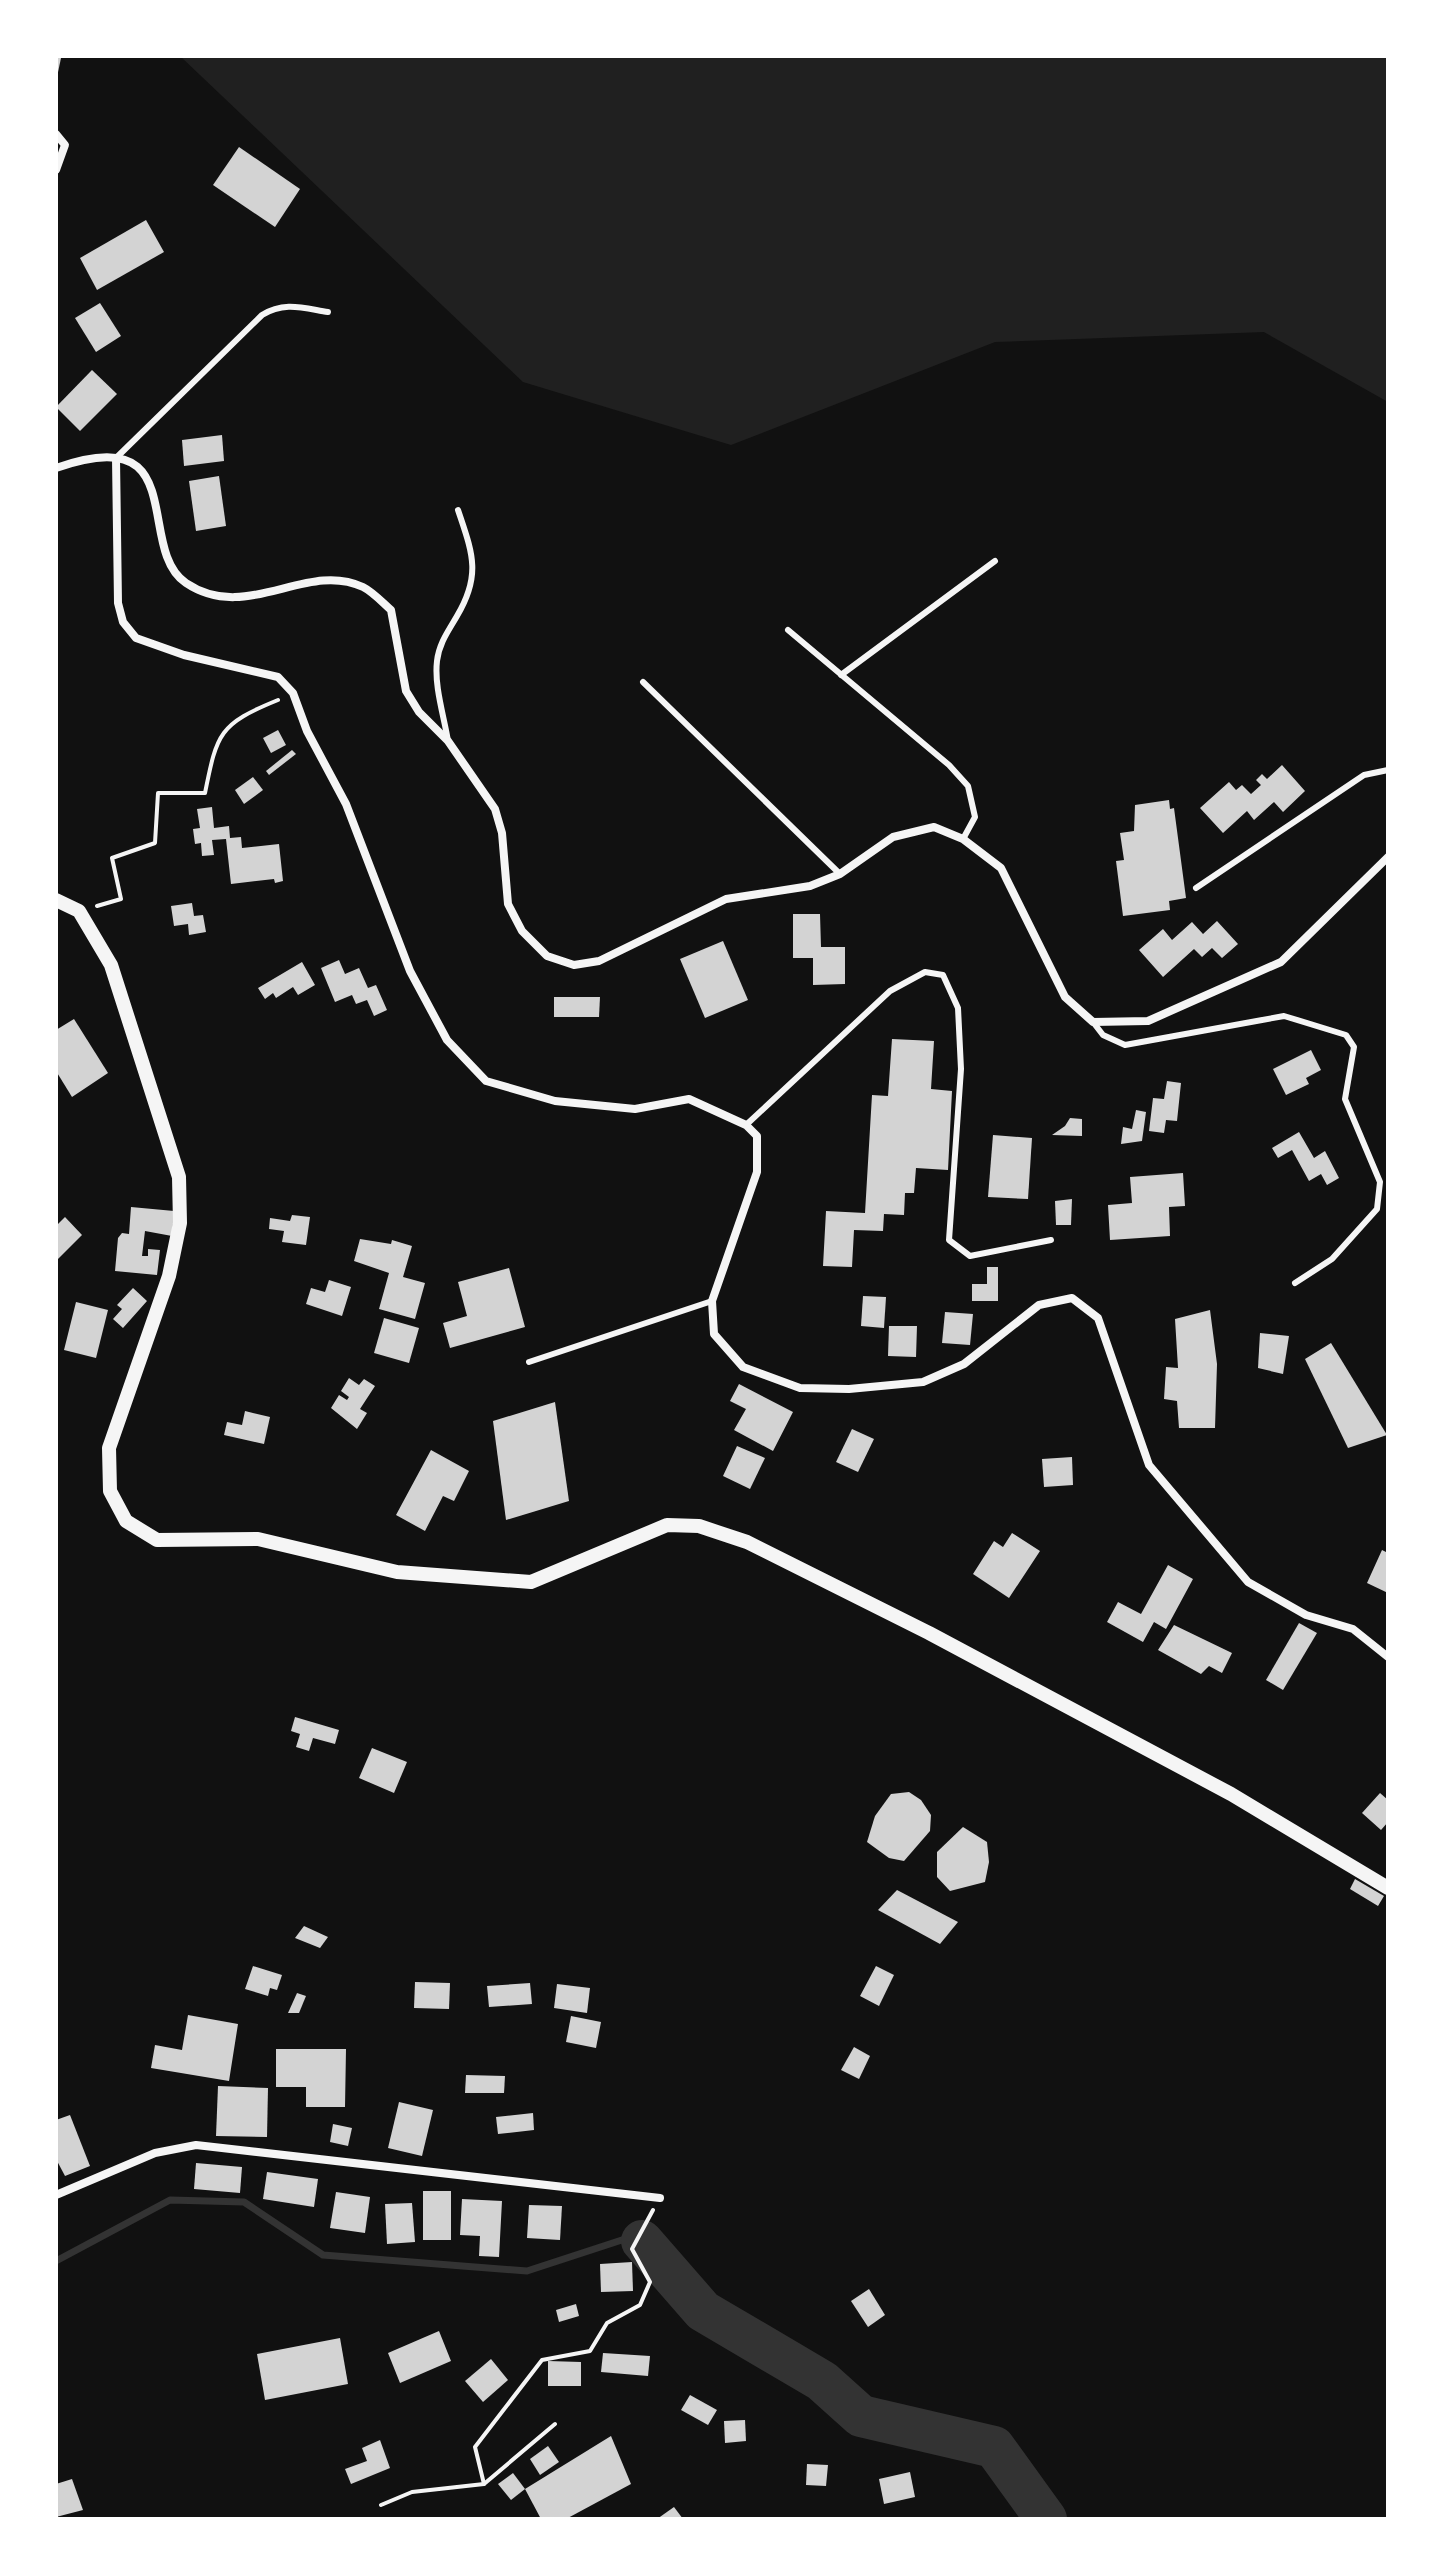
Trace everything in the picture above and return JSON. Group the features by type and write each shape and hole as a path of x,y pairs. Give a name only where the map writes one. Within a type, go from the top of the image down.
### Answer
{"street":[{"path":"56,134 65,145 56,170"},
{"path":"56,468 81,459 116,458 139,468 153,488 168,558 182,581 206,595 233,600 328,581 363,587 391,610 406,691 419,712 448,741 495,809 502,833 508,904 522,931 547,956 574,965 599,961 726,899 810,886 840,874 893,837 934,827 963,839 1001,868 1065,997 1093,1022 1148,1021 1281,962 1388,857"},
{"path":"116,458 118,603 123,622 136,638 184,655 278,677 293,693 307,731 346,804 410,971 447,1040 486,1081 555,1101 635,1109 689,1099 746,1125 757,1136 757,1172 712,1301 714,1334 743,1367 800,1388 849,1389 923,1382 964,1364 1039,1305 1072,1298 1098,1318 1149,1465 1248,1582 1306,1615 1353,1629 1388,1657"},
{"path":"56,900 79,911 111,965 179,1177 180,1223 169,1276 109,1448 110,1491 126,1521 157,1540 258,1539 397,1572 531,1582 667,1525 699,1526 747,1542 929,1633 1231,1794 1388,1888"},
{"path":"56,2195 155,2153 196,2145 660,2198"}],"lane":[{"path":"116,458 262,315 275,307 291,305 328,312"},
{"path":"448,741 437,663 442,641 466,601 473,581 474,557 458,510"},
{"path":"841,675 995,561"},
{"path":"788,630 949,765 968,786 975,817 963,839"},
{"path":"643,682 840,874"},
{"path":"1196,888 1364,775 1388,770"},
{"path":"746,1125 890,991 925,972 943,975 958,1008 961,1069 949,1240 970,1256 1051,1240"},
{"path":"1093,1022 1103,1035 1125,1045 1284,1016 1346,1035 1354,1047 1345,1099 1380,1182 1377,1209 1332,1259 1295,1283"},
{"path":"529,1362 712,1301"}],"path":[{"path":"79,911 121,899 112,858 155,843 158,793 205,793 215,743 242,715 293,693"},
{"path":"484,2484 475,2447 542,2360 590,2351 607,2323 640,2305 650,2282 632,2249 660,2198"},
{"path":"381,2505 412,2492 484,2484 555,2424"}],"shaded area":[{"path":"180,56 1388,56 1388,402 1264,332 995,342 731,445 523,382"}],"building":[{"path":"56,57 61,58 57,77 56,77"},
{"path":"239,147 300,189 275,227 213,185"},
{"path":"146,220 164,252 97,290 80,258"},
{"path":"100,303 121,336 96,352 75,318"},
{"path":"92,370 117,394 80,431 56,407"},
{"path":"222,435 224,461 184,466 182,440"},
{"path":"219,476 226,526 196,531 189,481"},
{"path":"278,730 286,745 271,753 263,738"},
{"path":"292,750 296,754 269,775 266,771"},
{"path":"1282,765 1305,791 1283,812 1274,802 1254,820 1247,811 1223,833 1200,808 1229,782 1236,790 1242,785 1251,794 1261,785 1256,780 1262,774 1267,779"},
{"path":"253,777 263,790 244,804 235,790"},
{"path":"1169,800 1170,809 1174,808 1186,898 1169,901 1170,910 1123,916 1116,861 1124,860 1120,833 1134,831 1135,805"},
{"path":"212,807 214,828 229,826 230,838 241,837 242,848 279,844 283,881 275,883 274,879 231,884 226,839 212,840 214,855 202,856 201,843 195,844 193,829 200,828 197,809"},
{"path":"192,903 194,916 203,915 206,932 189,935 188,924 174,926 171,906"},
{"path":"793,914 820,914 821,947 845,947 845,984 813,985 813,958 793,958"},
{"path":"1217,921 1238,944 1222,958 1212,948 1202,957 1194,949 1163,977 1139,950 1163,929 1172,940 1192,922 1203,934"},
{"path":"723,941 748,1000 705,1018 680,959"},
{"path":"339,960 345,974 359,968 368,988 376,985 387,1010 374,1016 367,1000 356,1004 352,995 335,1002 321,968"},
{"path":"302,962 315,985 298,995 293,987 276,998 273,993 265,999 258,988"},
{"path":"554,997 600,997 599,1017 554,1017"},
{"path":"74,1019 108,1073 72,1097 56,1071 56,1030"},
{"path":"892,1039 934,1041 931,1089 952,1091 948,1170 916,1168 914,1193 905,1193 904,1215 884,1214 883,1231 854,1230 852,1267 823,1266 826,1211 865,1213 872,1095 888,1096"},
{"path":"1311,1050 1321,1070 1306,1078 1309,1084 1286,1095 1273,1069"},
{"path":"1167,1081 1181,1083 1177,1121 1166,1120 1164,1133 1149,1131 1153,1098 1164,1099"},
{"path":"1136,1110 1146,1112 1142,1141 1121,1144 1123,1127 1132,1129"},
{"path":"1070,1118 1082,1119 1082,1136 1052,1135 1065,1126"},
{"path":"1299,1132 1314,1158 1325,1151 1339,1178 1327,1185 1321,1174 1309,1181 1292,1150 1278,1158 1272,1148"},
{"path":"993,1135 1032,1138 1028,1199 988,1197"},
{"path":"1183,1173 1185,1206 1169,1207 1170,1236 1110,1240 1108,1205 1132,1203 1130,1177"},
{"path":"1072,1199 1071,1225 1056,1225 1055,1201"},
{"path":"131,1207 174,1211 172,1236 145,1231 142,1256 148,1256 148,1249 160,1250 157,1275 115,1271 118,1238 122,1233 129,1234"},
{"path":"292,1215 310,1217 306,1245 282,1242 284,1231 269,1229 270,1218 290,1221"},
{"path":"65,1217 82,1235 56,1261 56,1226"},
{"path":"360,1239 391,1244 392,1240 412,1246 403,1277 425,1283 415,1319 379,1309 389,1273 354,1261"},
{"path":"987,1267 998,1267 998,1301 972,1301 972,1284 987,1284"},
{"path":"509,1268 525,1327 450,1348 443,1323 467,1316 458,1282"},
{"path":"329,1280 351,1287 342,1316 306,1304 311,1288 325,1292"},
{"path":"133,1288 147,1301 123,1328 113,1319 122,1309 117,1305"},
{"path":"863,1296 886,1297 884,1328 861,1326"},
{"path":"76,1302 108,1310 96,1358 64,1350"},
{"path":"1210,1310 1217,1364 1215,1428 1179,1428 1177,1401 1164,1399 1166,1367 1178,1368 1175,1319"},
{"path":"945,1312 973,1314 970,1345 942,1343"},
{"path":"384,1318 419,1328 409,1363 374,1353"},
{"path":"889,1326 917,1326 916,1357 888,1356"},
{"path":"1260,1333 1289,1336 1283,1374 1258,1368"},
{"path":"1331,1343 1387,1435 1348,1448 1305,1359"},
{"path":"349,1378 359,1385 364,1379 375,1386 360,1409 367,1413 357,1429 331,1408 339,1395 347,1400 349,1397 341,1391"},
{"path":"739,1384 793,1412 773,1451 734,1430 746,1409 730,1401"},
{"path":"555,1402 569,1501 506,1520 493,1421"},
{"path":"245,1411 270,1417 264,1444 224,1435 227,1422 242,1425"},
{"path":"852,1429 874,1439 858,1472 836,1462"},
{"path":"737,1446 765,1458 750,1489 723,1476"},
{"path":"431,1450 469,1471 454,1501 443,1496 425,1531 396,1515"},
{"path":"1072,1457 1073,1485 1044,1487 1042,1459"},
{"path":"1012,1533 1040,1551 1009,1598 973,1574 994,1541 1003,1547"},
{"path":"1382,1550 1388,1553 1388,1593 1367,1583"},
{"path":"1168,1565 1193,1579 1166,1629 1154,1622 1143,1642 1107,1622 1118,1602 1141,1614"},
{"path":"1299,1623 1317,1633 1283,1690 1266,1680"},
{"path":"1174,1625 1232,1653 1222,1673 1209,1666 1201,1674 1158,1650"},
{"path":"295,1717 339,1730 335,1744 313,1738 309,1751 296,1747 300,1734 291,1731"},
{"path":"372,1748 407,1762 394,1793 359,1778"},
{"path":"909,1792 921,1800 931,1815 930,1831 904,1861 889,1858 867,1842 875,1816 891,1794"},
{"path":"1380,1793 1388,1800 1388,1822 1381,1830 1362,1813"},
{"path":"963,1827 987,1842 989,1862 985,1882 950,1891 937,1877 937,1852"},
{"path":"1355,1879 1384,1896 1378,1906 1350,1889"},
{"path":"897,1890 958,1922 940,1944 878,1910"},
{"path":"304,1926 328,1937 320,1948 295,1938"},
{"path":"253,1966 282,1975 277,1990 270,1988 268,1996 245,1989"},
{"path":"876,1966 894,1975 879,2006 860,1996"},
{"path":"415,1982 450,1983 449,2009 414,2008"},
{"path":"530,1983 532,2004 489,2007 487,1986"},
{"path":"557,1984 590,1988 587,2013 554,2008"},
{"path":"297,1993 306,1996 299,2013 288,2013"},
{"path":"188,2015 238,2024 229,2081 151,2068 155,2045 182,2050"},
{"path":"571,2016 601,2022 596,2048 566,2042"},
{"path":"854,2047 870,2056 859,2079 841,2070"},
{"path":"276,2049 346,2049 345,2107 306,2107 306,2087 276,2087"},
{"path":"466,2075 505,2076 504,2093 465,2093"},
{"path":"218,2086 268,2088 267,2137 216,2136"},
{"path":"399,2102 433,2110 422,2156 388,2148"},
{"path":"533,2113 534,2130 498,2134 496,2117"},
{"path":"70,2115 90,2166 65,2176 56,2159 56,2120"},
{"path":"333,2124 352,2128 348,2146 330,2142"},
{"path":"196,2163 242,2167 240,2193 194,2189"},
{"path":"267,2172 318,2179 314,2207 263,2199"},
{"path":"423,2191 451,2191 451,2240 423,2240"},
{"path":"336,2192 370,2197 365,2233 330,2228"},
{"path":"462,2199 502,2201 499,2257 479,2256 480,2236 460,2235"},
{"path":"412,2203 415,2242 387,2244 385,2204"},
{"path":"529,2205 562,2206 560,2240 527,2238"},
{"path":"632,2262 633,2291 601,2292 600,2264"},
{"path":"869,2289 885,2315 868,2327 851,2301"},
{"path":"576,2304 579,2316 559,2322 556,2310"},
{"path":"439,2331 451,2361 400,2383 388,2353"},
{"path":"340,2338 348,2384 265,2400 257,2354"},
{"path":"603,2353 650,2356 648,2376 601,2372"},
{"path":"491,2359 508,2380 483,2402 465,2381"},
{"path":"548,2361 581,2362 581,2386 548,2386"},
{"path":"690,2395 717,2410 708,2425 681,2410"},
{"path":"745,2420 746,2441 725,2443 724,2421"},
{"path":"611,2436 631,2484 566,2519 541,2519 525,2489"},
{"path":"380,2440 390,2468 351,2484 345,2469 367,2461 362,2448"},
{"path":"548,2446 559,2462 540,2475 530,2459"},
{"path":"807,2464 828,2465 826,2486 806,2485"},
{"path":"910,2472 915,2497 884,2504 879,2479"},
{"path":"513,2473 525,2489 511,2500 498,2484"},
{"path":"72,2479 83,2510 56,2517 56,2484"},
{"path":"674,2507 683,2519 657,2519"}],"waterway":[{"path":"56,2261 170,2200 244,2202 323,2255 527,2271 628,2238"},
{"path":"642,2241 703,2311 822,2381 861,2416 994,2447 1046,2519"}]}
